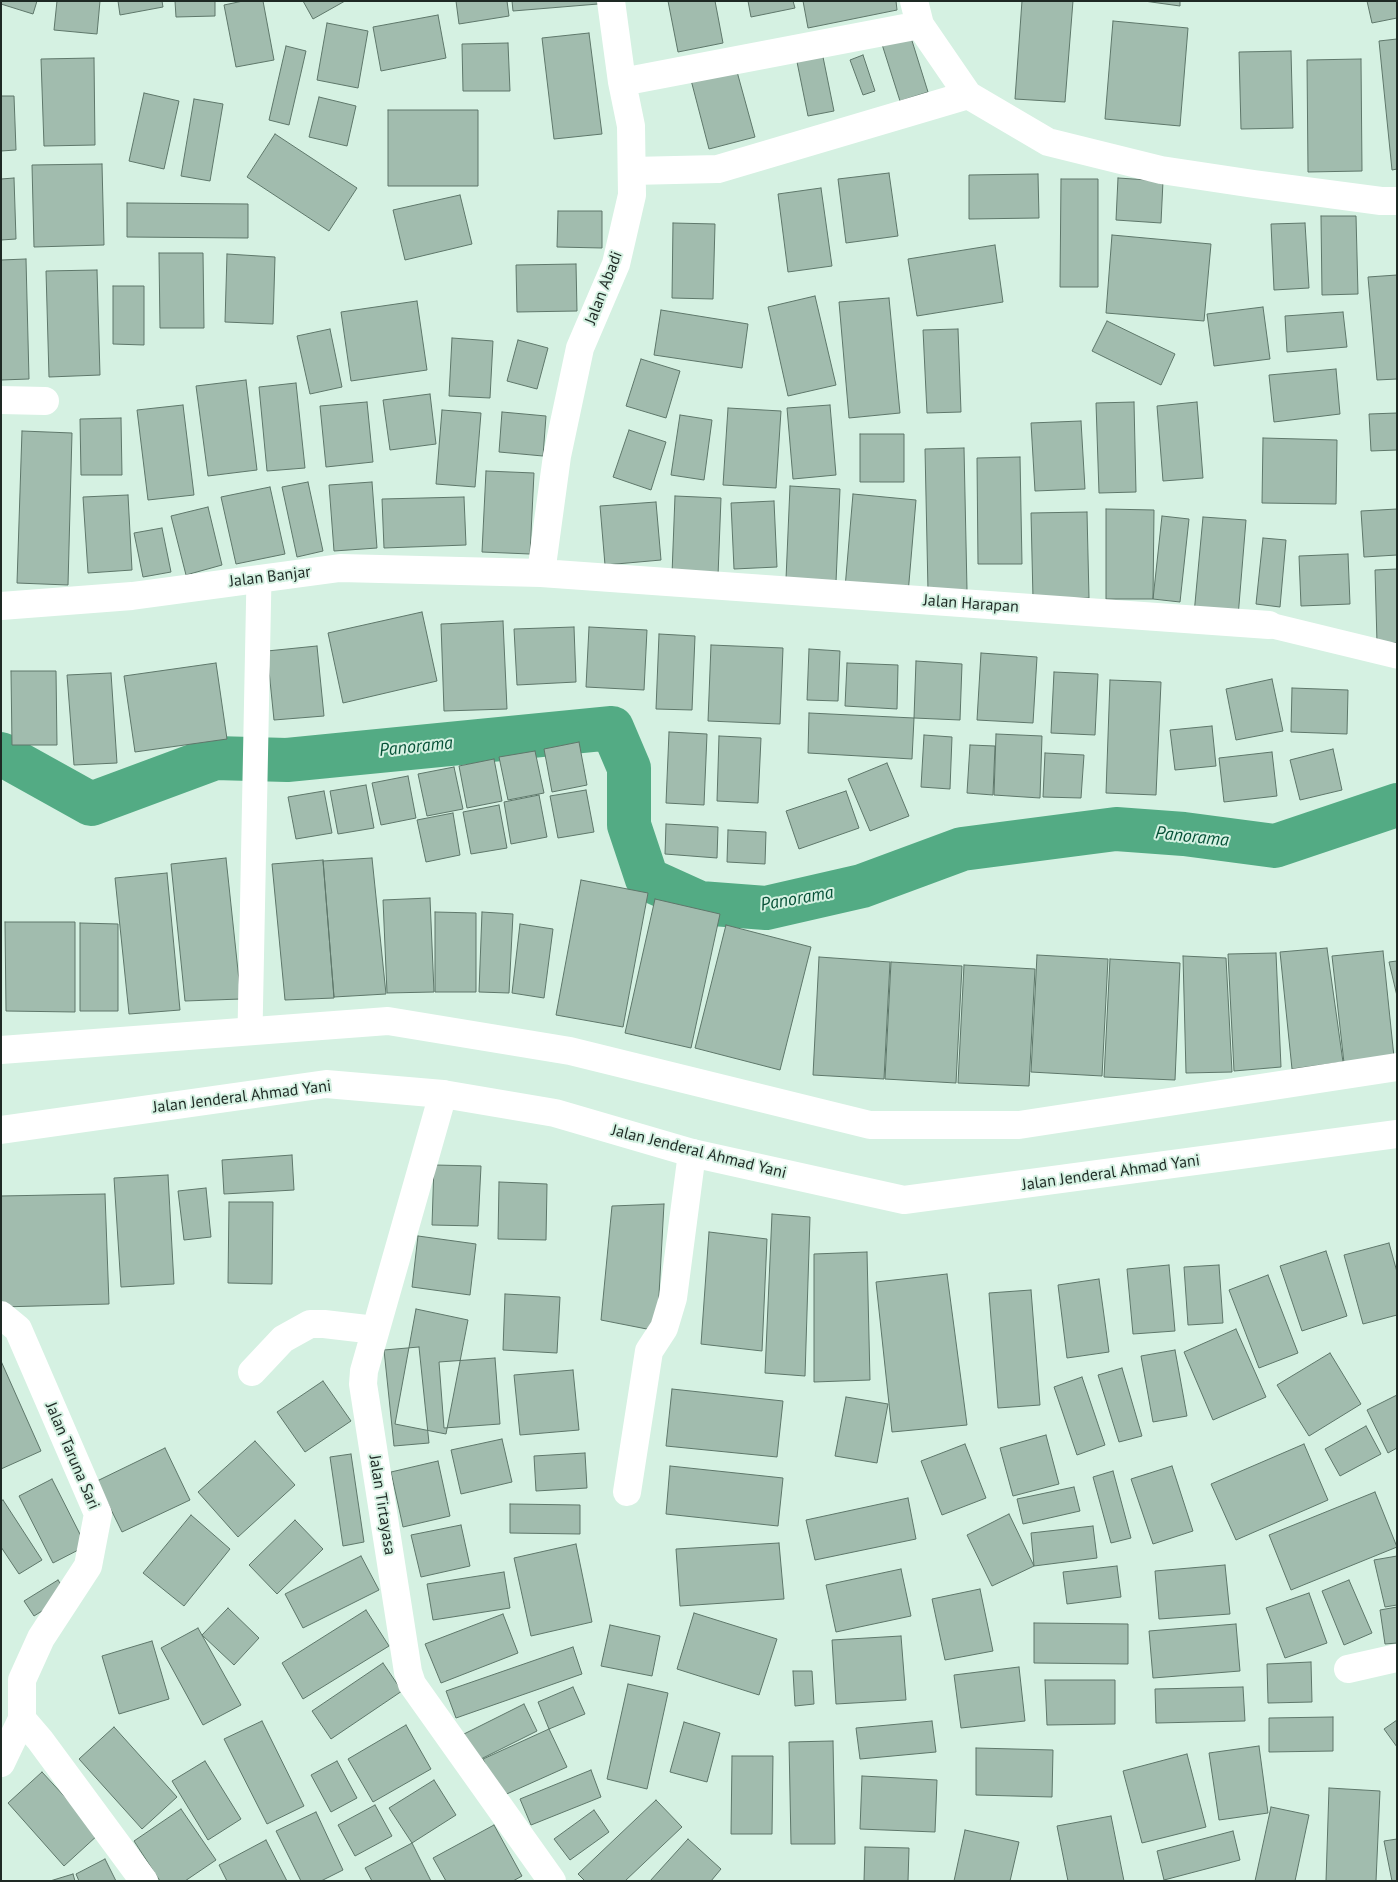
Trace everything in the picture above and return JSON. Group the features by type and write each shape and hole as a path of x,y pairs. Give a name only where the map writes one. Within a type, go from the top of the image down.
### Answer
{"street":[{"name":"Jalan Abadi","path":"541,573 557,456 580,348 616,264 632,195 631,126 622,82 611,1"},
{"path":"622,82 917,13 968,95 1048,142 1161,170 1382,201 1397,201"},
{"path":"632,171 718,169 968,95"},
{"path":"1,400 45,401"},
{"name":"Jalan Banjar","path":"1,606 132,596 340,568 541,573"},
{"name":"Jalan Harapan","path":"541,573 1268,625"},
{"path":"1,1050 388,1021 570,1051 870,1125 1019,1125 1397,1067"},
{"name":"Jalan Jenderal Ahmad Yani","path":"1,1130 326,1084 443,1094 555,1113 692,1153 904,1200 1397,1134"},
{"name":"Jalan Tirtayasa","path":"443,1094 375,1330 364,1371 363,1384 408,1672 412,1684 552,1881"},
{"path":"626,1492 649,1351 664,1328 673,1298 692,1153"},
{"name":"Jalan Taruna Sari","path":"1,1315 18,1329 98,1514 88,1566 41,1638 22,1680 22,1719"},
{"path":"252,1372 283,1339 310,1324 375,1330"},
{"path":"1348,1670 1397,1658"},
{"path":"1,1763 22,1719 40,1740 144,1881"}],"lane":[{"path":"250,1031 259,578"},
{"name":"Jalan Harapan","path":"1268,625 1397,656"}],"building":[{"path":"1,1 37,1 33,14 1,4"},
{"path":"57,1 100,1 97,34 54,30"},
{"path":"118,1 162,1 163,7 120,15"},
{"path":"175,1 215,1 215,16 176,17"},
{"path":"243,1 263,1 274,60 236,67 224,5"},
{"path":"303,1 345,1 313,19"},
{"path":"456,1 507,1 509,16 459,24"},
{"path":"512,1 598,1 598,4 513,11"},
{"path":"668,1 715,1 723,43 678,52"},
{"path":"748,1 793,1 795,8 751,17"},
{"path":"803,1 896,1 897,10 808,28"},
{"path":"1022,1 1073,1 1065,102 1015,99"},
{"path":"1144,1 1180,1 1180,6"},
{"path":"1367,1 1397,1 1397,18 1372,23"},
{"path":"438,15 446,58 381,71 373,27"},
{"path":"1113,21 1188,28 1180,126 1105,119"},
{"path":"327,23 368,31 358,88 317,80"},
{"path":"908,28 928,92 900,101 880,38"},
{"path":"589,33 602,134 554,139 542,38"},
{"path":"1397,39 1397,169 1392,170 1379,41"},
{"path":"508,43 510,91 463,91 462,44"},
{"path":"286,46 306,51 289,125 269,120"},
{"path":"1291,51 1293,128 1241,129 1239,52"},
{"path":"822,52 834,111 808,116 796,57"},
{"path":"863,55 875,91 863,95 850,60"},
{"path":"94,58 95,145 44,146 41,59"},
{"path":"1361,59 1362,171 1308,172 1307,60"},
{"path":"736,68 755,137 709,149 691,80"},
{"path":"144,93 179,101 164,169 129,161"},
{"path":"1,96 14,96 16,150 1,151"},
{"path":"319,97 356,106 347,146 309,137"},
{"path":"194,99 223,104 210,181 181,176"},
{"path":"388,110 478,110 478,186 388,186"},
{"path":"275,134 357,188 329,231 247,177"},
{"path":"102,164 104,245 34,247 32,165"},
{"path":"889,173 898,236 846,243 838,179"},
{"path":"1038,174 1039,218 969,219 969,175"},
{"path":"14,178 16,239 1,240 1,179"},
{"path":"1118,178 1163,181 1161,223 1116,220"},
{"path":"1061,179 1098,179 1098,287 1060,287"},
{"path":"821,188 832,266 788,272 778,194"},
{"path":"460,195 472,244 405,260 393,210"},
{"path":"127,203 248,204 248,238 127,237"},
{"path":"558,211 602,211 602,248 557,247"},
{"path":"1321,216 1356,216 1358,294 1322,295"},
{"path":"673,223 715,224 713,299 672,298"},
{"path":"1305,223 1309,288 1274,290 1271,224"},
{"path":"1112,235 1211,244 1204,321 1106,313"},
{"path":"995,245 1003,302 917,316 908,259"},
{"path":"159,253 203,253 204,328 160,328"},
{"path":"227,254 275,257 273,324 225,322"},
{"path":"26,259 29,379 1,380 1,260"},
{"path":"576,264 577,311 517,312 516,265"},
{"path":"97,270 100,375 49,377 46,271"},
{"path":"1397,275 1397,379 1377,380 1368,277"},
{"path":"113,286 144,286 144,345 113,344"},
{"path":"815,296 836,385 788,396 768,307"},
{"path":"889,298 900,413 849,418 839,302"},
{"path":"417,301 427,370 351,381 341,312"},
{"path":"1263,307 1270,359 1214,366 1207,314"},
{"path":"661,310 748,324 742,368 654,355"},
{"path":"1343,312 1347,347 1287,352 1285,316"},
{"path":"1107,321 1175,354 1161,385 1092,351"},
{"path":"330,329 342,387 310,394 297,336"},
{"path":"958,329 961,412 927,413 923,330"},
{"path":"452,338 493,341 490,398 449,396"},
{"path":"518,340 548,348 537,389 507,381"},
{"path":"641,359 680,371 666,418 626,406"},
{"path":"1336,369 1340,414 1274,422 1269,375"},
{"path":"246,380 257,470 208,476 196,386"},
{"path":"296,383 305,468 267,471 259,387"},
{"path":"430,394 436,444 390,450 383,400"},
{"path":"367,402 373,462 326,467 320,406"},
{"path":"1134,402 1136,492 1099,493 1096,403"},
{"path":"1197,402 1203,478 1163,481 1157,406"},
{"path":"183,405 194,495 148,500 137,410"},
{"path":"830,405 836,475 793,479 787,408"},
{"path":"728,408 781,411 776,488 723,485"},
{"path":"442,410 481,413 475,487 436,484"},
{"path":"502,412 546,416 543,456 499,452"},
{"path":"1397,413 1397,450 1371,451 1369,414"},
{"path":"680,415 712,420 704,480 671,475"},
{"path":"121,418 122,475 81,475 80,419"},
{"path":"1081,421 1085,489 1035,491 1031,423"},
{"path":"629,430 666,442 651,490 613,477"},
{"path":"22,431 72,433 68,585 17,583"},
{"path":"860,434 904,434 904,482 860,482"},
{"path":"1263,438 1337,440 1336,504 1262,503"},
{"path":"964,448 967,590 928,591 925,449"},
{"path":"1020,457 1022,564 978,564 977,458"},
{"path":"486,471 534,473 530,554 482,552"},
{"path":"308,482 323,551 297,557 282,487"},
{"path":"372,482 377,548 334,551 329,485"},
{"path":"790,486 840,489 836,582 786,579"},
{"path":"270,487 285,554 236,564 221,497"},
{"path":"853,494 916,500 908,594 845,588"},
{"path":"128,495 132,570 88,573 83,497"},
{"path":"675,496 721,498 718,576 672,574"},
{"path":"464,497 466,545 384,548 382,499"},
{"path":"774,501 777,567 734,569 731,503"},
{"path":"656,502 661,560 605,565 600,506"},
{"path":"208,507 222,565 186,575 171,516"},
{"path":"1106,509 1154,510 1153,599 1106,599"},
{"path":"1397,509 1397,555 1364,557 1361,511"},
{"path":"1087,512 1089,598 1033,599 1031,513"},
{"path":"1162,516 1189,519 1180,602 1153,599"},
{"path":"1203,517 1246,520 1238,617 1194,614"},
{"path":"162,528 171,572 143,577 134,533"},
{"path":"1263,538 1286,540 1280,607 1256,604"},
{"path":"1348,554 1350,604 1301,606 1299,556"},
{"path":"1397,569 1397,643 1377,643 1375,570"},
{"path":"422,612 437,681 343,703 328,633"},
{"path":"503,621 507,709 444,711 441,624"},
{"path":"574,627 576,682 517,685 514,629"},
{"path":"589,627 647,630 644,690 586,687"},
{"path":"659,634 695,636 692,710 656,709"},
{"path":"711,645 783,648 780,724 708,721"},
{"path":"317,646 324,716 274,720 267,651"},
{"path":"809,649 840,651 838,701 807,700"},
{"path":"981,653 1037,657 1033,723 977,720"},
{"path":"916,661 962,664 960,720 914,718"},
{"path":"216,663 227,739 135,752 124,676"},
{"path":"847,663 898,665 897,709 845,706"},
{"path":"11,671 56,671 57,745 12,745"},
{"path":"1054,672 1098,674 1095,735 1051,733"},
{"path":"111,673 117,763 74,765 67,675"},
{"path":"1272,679 1283,731 1236,740 1226,689"},
{"path":"1110,680 1161,682 1156,795 1106,793"},
{"path":"1292,688 1348,690 1347,734 1291,732"},
{"path":"809,713 914,718 912,759 808,753"},
{"path":"1212,726 1216,766 1175,770 1170,730"},
{"path":"669,732 707,734 704,805 666,803"},
{"path":"996,734 1042,736 1040,798 994,795"},
{"path":"924,735 952,737 950,789 921,787"},
{"path":"719,736 761,738 758,803 717,801"},
{"path":"579,742 587,785 552,792 544,749"},
{"path":"970,745 995,746 993,795 967,793"},
{"path":"1333,749 1342,790 1300,800 1290,760"},
{"path":"535,751 544,793 508,800 499,757"},
{"path":"1272,752 1277,796 1224,802 1219,758"},
{"path":"1045,753 1084,755 1081,798 1043,797"},
{"path":"494,759 502,801 467,808 459,766"},
{"path":"887,763 909,816 870,831 848,779"},
{"path":"454,767 463,809 427,816 418,774"},
{"path":"408,776 416,818 381,825 372,783"},
{"path":"366,785 374,828 338,834 330,791"},
{"path":"586,790 594,832 558,838 550,796"},
{"path":"324,791 332,833 296,839 288,797"},
{"path":"846,791 859,828 799,849 786,811"},
{"path":"539,795 547,837 511,844 504,802"},
{"path":"499,805 507,848 471,854 463,812"},
{"path":"453,813 460,855 426,862 417,820"},
{"path":"666,824 718,827 717,858 665,854"},
{"path":"728,830 766,832 765,864 727,862"},
{"path":"226,858 241,999 185,1001 171,864"},
{"path":"372,858 386,994 334,997 323,861"},
{"path":"323,860 334,998 285,1000 272,864"},
{"path":"167,873 180,1010 129,1014 115,878"},
{"path":"581,880 648,893 623,1027 556,1015"},
{"path":"430,898 434,992 387,993 383,900"},
{"path":"655,899 720,914 691,1048 625,1033"},
{"path":"435,912 476,913 476,992 435,992"},
{"path":"482,912 513,914 509,993 479,992"},
{"path":"5,922 75,922 75,1012 6,1011"},
{"path":"80,923 118,924 118,1011 80,1011"},
{"path":"520,924 553,929 544,998 512,993"},
{"path":"726,925 811,947 780,1070 695,1048"},
{"path":"1327,948 1343,1062 1292,1069 1280,952"},
{"path":"1383,951 1394,1057 1344,1063 1332,956"},
{"path":"1276,953 1281,1067 1234,1071 1228,954"},
{"path":"1037,955 1108,959 1102,1076 1031,1072"},
{"path":"1183,956 1226,958 1232,1072 1186,1073"},
{"path":"819,957 890,962 884,1079 813,1075"},
{"path":"1110,959 1180,963 1175,1080 1104,1077"},
{"path":"1397,961 1397,996 1389,962"},
{"path":"891,962 962,966 956,1083 885,1079"},
{"path":"964,965 1035,969 1029,1086 958,1083"},
{"path":"292,1155 294,1190 224,1194 222,1160"},
{"path":"434,1165 481,1166 478,1226 432,1225"},
{"path":"168,1175 174,1284 121,1287 114,1178"},
{"path":"499,1182 547,1184 546,1240 498,1239"},
{"path":"206,1188 211,1237 184,1240 178,1191"},
{"path":"105,1194 109,1304 1,1307 1,1196"},
{"path":"229,1202 273,1202 272,1284 228,1283"},
{"path":"664,1204 657,1331 601,1320 612,1206"},
{"path":"772,1214 810,1217 805,1376 765,1373"},
{"path":"709,1232 767,1239 762,1351 701,1344"},
{"path":"418,1236 476,1244 470,1295 412,1287"},
{"path":"1389,1243 1397,1272 1397,1315 1363,1324 1344,1255"},
{"path":"1326,1251 1347,1316 1302,1331 1280,1266"},
{"path":"867,1252 870,1380 814,1382 814,1254"},
{"path":"1169,1265 1175,1331 1133,1334 1127,1269"},
{"path":"1219,1265 1223,1323 1188,1325 1184,1267"},
{"path":"947,1274 967,1425 892,1432 876,1282"},
{"path":"1268,1275 1298,1353 1259,1368 1229,1290"},
{"path":"1099,1279 1109,1352 1067,1358 1058,1285"},
{"path":"1031,1290 1040,1405 998,1408 989,1293"},
{"path":"505,1294 560,1297 557,1353 503,1350"},
{"path":"416,1309 468,1320 446,1434 395,1424"},
{"path":"1236,1329 1266,1397 1213,1420 1184,1352"},
{"path":"419,1347 429,1443 394,1446 384,1350"},
{"path":"1175,1350 1187,1416 1153,1422 1141,1356"},
{"path":"1330,1353 1361,1404 1309,1436 1277,1385"},
{"path":"495,1358 500,1424 444,1428 439,1362"},
{"path":"1,1361 41,1451 1,1469"},
{"path":"1122,1368 1142,1436 1119,1442 1098,1375"},
{"path":"573,1370 579,1430 520,1435 514,1375"},
{"path":"1082,1377 1105,1445 1077,1455 1054,1387"},
{"path":"323,1381 351,1421 305,1452 277,1412"},
{"path":"672,1389 783,1401 777,1457 666,1446"},
{"path":"1397,1395 1397,1448 1388,1453 1367,1410"},
{"path":"846,1397 888,1404 877,1463 835,1456"},
{"path":"1366,1426 1381,1454 1340,1476 1325,1449"},
{"path":"1046,1435 1059,1484 1013,1496 1000,1448"},
{"path":"502,1439 512,1482 461,1494 451,1450"},
{"path":"255,1441 295,1485 238,1537 198,1492"},
{"path":"965,1444 986,1498 942,1515 921,1461"},
{"path":"1304,1444 1328,1500 1236,1540 1211,1484"},
{"path":"165,1448 190,1500 122,1532 97,1481"},
{"path":"585,1453 587,1488 536,1491 534,1456"},
{"path":"351,1454 364,1542 343,1546 330,1457"},
{"path":"438,1461 450,1516 403,1527 391,1472"},
{"path":"670,1466 783,1478 778,1526 666,1514"},
{"path":"1172,1466 1193,1531 1153,1544 1131,1479"},
{"path":"1113,1471 1131,1538 1111,1543 1093,1477"},
{"path":"52,1479 86,1546 53,1563 19,1496"},
{"path":"1074,1487 1080,1511 1023,1524 1017,1499"},
{"path":"1375,1492 1397,1547 1291,1590 1269,1535"},
{"path":"908,1498 916,1539 815,1560 806,1520"},
{"path":"3,1500 42,1560 19,1574 1,1547 1,1501"},
{"path":"510,1504 580,1505 580,1534 510,1533"},
{"path":"1009,1514 1034,1566 992,1586 967,1535"},
{"path":"191,1515 230,1549 184,1606 143,1573"},
{"path":"295,1520 323,1549 277,1594 249,1565"},
{"path":"461,1525 470,1566 421,1577 411,1535"},
{"path":"1093,1526 1097,1558 1034,1566 1031,1533"},
{"path":"779,1543 784,1599 680,1606 676,1549"},
{"path":"576,1544 592,1622 531,1636 514,1558"},
{"path":"361,1556 379,1590 303,1628 285,1594"},
{"path":"1397,1556 1397,1605 1385,1607 1374,1560"},
{"path":"1225,1565 1230,1614 1159,1619 1155,1571"},
{"path":"1117,1566 1121,1597 1067,1604 1063,1572"},
{"path":"901,1569 911,1616 836,1632 826,1585"},
{"path":"504,1572 510,1608 433,1620 427,1584"},
{"path":"58,1580 68,1595 34,1616 24,1601"},
{"path":"1349,1580 1372,1633 1344,1645 1322,1591"},
{"path":"980,1589 993,1651 945,1660 932,1599"},
{"path":"1309,1593 1327,1643 1285,1658 1266,1608"},
{"path":"1397,1607 1397,1643 1385,1644 1380,1610"},
{"path":"228,1608 259,1638 234,1665 202,1635"},
{"path":"366,1610 389,1646 303,1699 282,1663"},
{"path":"694,1613 777,1639 759,1695 677,1669"},
{"path":"503,1614 518,1653 441,1683 425,1644"},
{"path":"1034,1623 1128,1624 1128,1664 1034,1663"},
{"path":"1236,1624 1240,1671 1153,1678 1149,1631"},
{"path":"610,1625 660,1636 652,1676 601,1666"},
{"path":"198,1628 241,1705 203,1725 161,1648"},
{"path":"901,1636 906,1700 836,1704 832,1640"},
{"path":"152,1641 169,1699 119,1714 102,1656"},
{"path":"573,1647 582,1674 456,1718 446,1691"},
{"path":"1311,1662 1312,1702 1268,1703 1267,1664"},
{"path":"383,1663 402,1691 331,1739 312,1711"},
{"path":"1019,1667 1025,1721 961,1728 954,1675"},
{"path":"793,1671 812,1671 814,1704 795,1706"},
{"path":"1045,1680 1115,1680 1115,1724 1047,1725"},
{"path":"628,1684 668,1693 647,1789 607,1779"},
{"path":"573,1687 585,1714 549,1729 538,1702"},
{"path":"1243,1687 1245,1721 1156,1723 1155,1689"},
{"path":"524,1704 537,1731 475,1762 462,1735"},
{"path":"1333,1717 1333,1751 1269,1752 1269,1718"},
{"path":"1397,1720 1397,1747 1384,1729"},
{"path":"262,1721 304,1806 267,1824 224,1739"},
{"path":"932,1721 936,1752 860,1759 856,1728"},
{"path":"684,1722 720,1733 707,1782 670,1772"},
{"path":"406,1725 431,1769 373,1802 348,1759"},
{"path":"114,1727 177,1797 142,1829 79,1759"},
{"path":"549,1729 567,1767 500,1797 483,1759"},
{"path":"833,1741 835,1844 791,1844 789,1742"},
{"path":"1259,1746 1268,1813 1219,1820 1209,1753"},
{"path":"976,1748 1053,1750 1052,1797 976,1795"},
{"path":"1187,1754 1206,1827 1142,1843 1123,1771"},
{"path":"732,1756 773,1756 772,1834 731,1834"},
{"path":"205,1761 241,1819 208,1840 172,1781"},
{"path":"337,1761 357,1798 331,1812 311,1775"},
{"path":"591,1770 601,1797 531,1825 520,1799"},
{"path":"42,1772 99,1834 64,1866 8,1803"},
{"path":"862,1776 937,1780 935,1832 860,1829"},
{"path":"434,1780 456,1815 412,1843 389,1808"},
{"path":"1329,1788 1380,1791 1376,1881 1326,1881"},
{"path":"656,1800 682,1827 625,1881 585,1881 578,1874"},
{"path":"375,1805 392,1836 355,1856 338,1825"},
{"path":"1271,1807 1309,1815 1295,1881 1255,1881"},
{"path":"181,1809 216,1860 185,1881 160,1881 134,1841"},
{"path":"594,1810 609,1832 570,1860 554,1839"},
{"path":"316,1812 343,1870 321,1881 301,1881 276,1831"},
{"path":"1111,1816 1124,1881 1068,1881 1057,1826"},
{"path":"494,1825 522,1876 513,1881 446,1881 433,1858"},
{"path":"965,1830 1019,1842 1010,1881 954,1881"},
{"path":"1233,1831 1240,1860 1164,1880 1157,1851"},
{"path":"688,1839 721,1869 711,1881 650,1881"},
{"path":"1397,1839 1397,1881 1392,1881 1384,1841"},
{"path":"266,1840 287,1881 227,1881 219,1865"},
{"path":"412,1843 431,1881 372,1881 365,1868"},
{"path":"865,1847 909,1848 908,1881 864,1881"},
{"path":"105,1859 116,1881 79,1881 76,1874"},
{"path":"73,1874 75,1881 50,1881"}],"waterway":[{"name":"Panorama","path":"1,754 91,804 215,758 287,760 612,728 629,768 629,825 647,879 700,903 766,908 862,886 962,849 1116,829 1184,834 1275,846 1397,805"}]}
